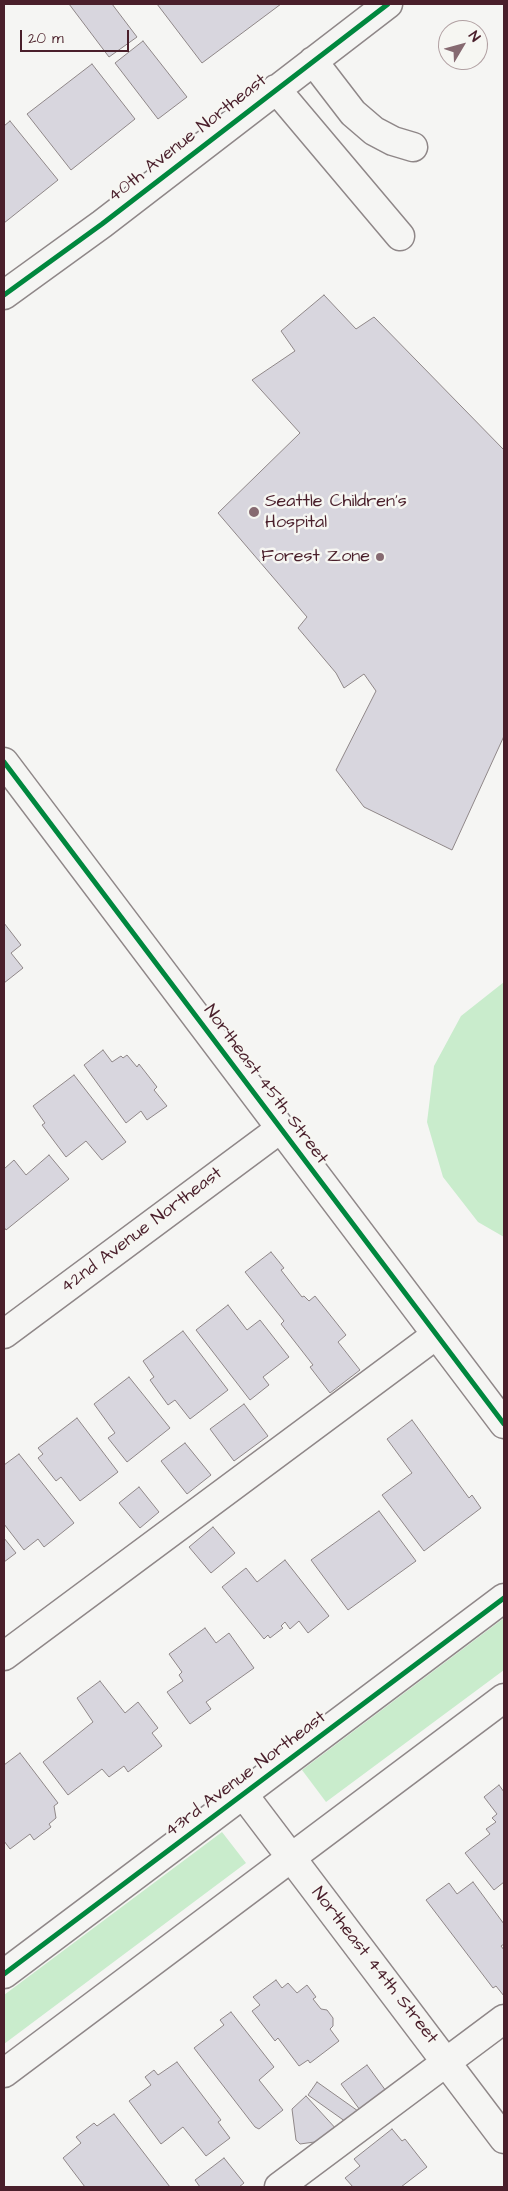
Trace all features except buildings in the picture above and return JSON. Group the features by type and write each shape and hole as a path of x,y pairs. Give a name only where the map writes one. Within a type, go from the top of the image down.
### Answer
{"street":[{"name":"40th Avenue Northeast","path":"4,295 102,224 388,4"},
{"path":"313,61 353,113 374,131 393,141 413,147"},
{"path":"276,89 400,236"},
{"name":"Northeast 45th Street","path":"4,762 504,1424"},
{"name":"42nd Avenue Northeast","path":"4,1334 280,1129"},
{"path":"4,1656 436,1335"},
{"name":"43rd Avenue Northeast","path":"4,1974 504,1598"},
{"path":"4,2073 504,1698"},
{"name":"Northeast 44th Street","path":"243,1794 290,1858 447,2061 504,2139"},
{"path":"279,2187 504,2019"}],"green space":[{"path":"504,982 504,1237 478,1222 443,1177 427,1122 434,1066 461,1016"},
{"path":"504,1618 504,1670 326,1802 302,1770"},
{"path":"222,1832 246,1863 4,2044 4,1995"}],"cycle path":[{"path":"4,295 102,224 388,4"},
{"path":"4,762 504,1424"},
{"path":"4,1974 504,1598"}],"place":[{"name":"Seattle Children's Hospital","path":"254,512"},
{"name":"Forest Zone","path":"380,557"}]}
